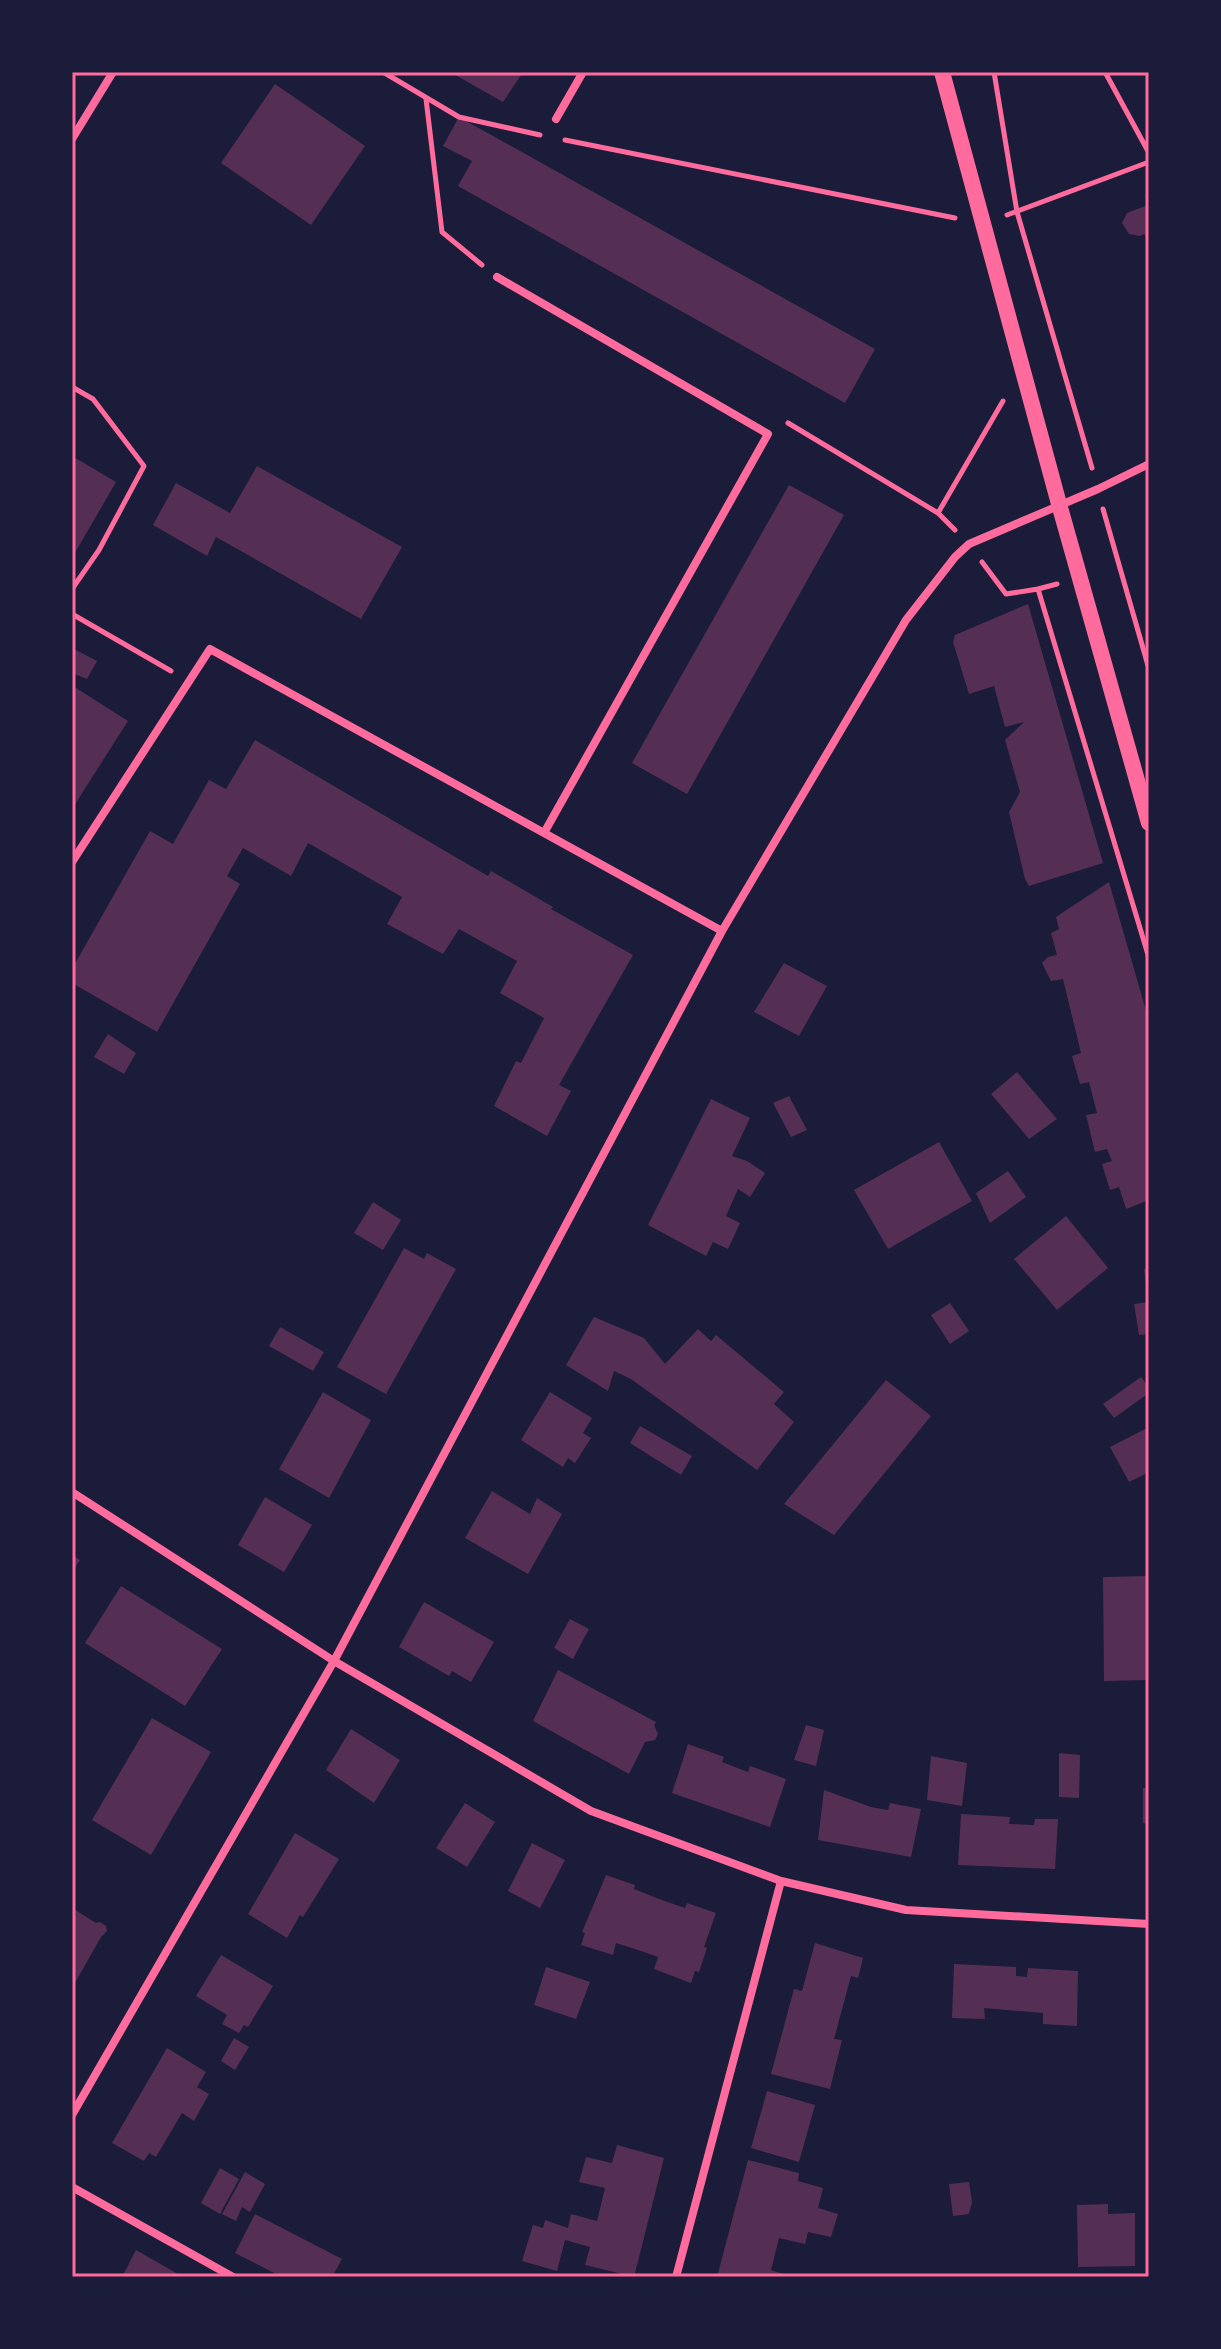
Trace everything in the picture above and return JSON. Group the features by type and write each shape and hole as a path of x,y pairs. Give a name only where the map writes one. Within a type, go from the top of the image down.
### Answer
{"main road":[{"path":"942,72 1149,823"}],"street":[{"path":"72,139 113,72"},
{"path":"556,119 583,72"},
{"path":"497,277 768,434 544,833"},
{"path":"72,2115 334,1661 722,931 906,620 955,557 969,544 1149,464"},
{"path":"72,862 210,649 722,931"},
{"path":"72,1492 334,1661 591,1811 781,1881 906,1910 1149,1924"},
{"path":"676,2277 781,1881"},
{"path":"72,2187 233,2277"}],"path":[{"path":"383,72 459,117 548,136"},
{"path":"994,72 1017,212 1149,669"},
{"path":"1105,72 1149,153"},
{"path":"426,98 442,232 497,277"},
{"path":"563,140 983,224 1149,162"},
{"path":"949,203 957,233"},
{"path":"72,387 93,399 144,466 99,550 72,589"},
{"path":"938,513 1004,399"},
{"path":"768,434 787,422 938,513 969,544 1006,594 1038,589 1119,566"},
{"path":"1038,589 1149,958"},
{"path":"72,614 189,682"}],"building":[{"path":"450,72 517,72 521,75 503,102"},
{"path":"275,84 365,146 311,225 221,163"},
{"path":"459,117 875,349 845,403 458,186 472,161 443,146"},
{"path":"1148,186 1149,244 1144,234 1129,234 1122,223 1127,213 1148,205 1145,196"},
{"path":"72,456 116,482 72,558"},
{"path":"257,466 402,547 361,619 216,537 207,556 153,525 176,483 230,513"},
{"path":"789,485 844,515 687,794 632,763"},
{"path":"1028,604 1103,863 1029,886 1009,812 1020,792 1005,740 1024,722 1005,727 994,686 969,694 953,642 955,635"},
{"path":"72,648 97,661 87,679 72,673"},
{"path":"76,688 128,721 72,809 72,695"},
{"path":"255,740 488,876 491,871 633,955 559,1085 571,1091 547,1136 494,1106 516,1061 521,1063 544,1018 500,993 517,961 459,929 443,954 387,924 402,897 308,843 291,876 243,848 227,876 240,884 157,1032 72,983 72,969 150,831 173,844 209,780 226,789"},
{"path":"1109,882 1149,1021 1149,1200 1126,1209 1119,1187 1110,1190 1102,1164 1112,1161 1107,1149 1095,1152 1086,1115 1097,1113 1089,1082 1080,1084 1072,1056 1081,1053 1063,979 1051,981 1042,963 1048,957 1057,955 1051,933 1059,929 1056,917"},
{"path":"784,963 827,986 799,1036 754,1012"},
{"path":"108,1034 136,1053 124,1074 94,1057"},
{"path":"1017,1072 1057,1119 1029,1139 991,1094"},
{"path":"789,1096 807,1130 791,1137 773,1103"},
{"path":"711,1099 750,1118 732,1156 747,1161 765,1173 750,1197 738,1189 726,1216 740,1223 728,1249 713,1242 706,1256 648,1225"},
{"path":"939,1142 972,1201 888,1249 854,1190"},
{"path":"1008,1171 1026,1197 990,1223 976,1193"},
{"path":"373,1202 401,1220 383,1250 354,1233"},
{"path":"1066,1216 1108,1268 1057,1310 1014,1259"},
{"path":"404,1248 424,1259 427,1253 456,1269 386,1394 337,1367"},
{"path":"1149,1267 1149,1292 1147,1292 1144,1269"},
{"path":"1149,1302 1149,1334 1139,1335 1134,1304"},
{"path":"950,1303 969,1331 950,1344 931,1315"},
{"path":"594,1317 644,1338 665,1364 698,1329 711,1341 716,1335 784,1392 774,1404 794,1422 757,1470 631,1379 614,1371 608,1391 566,1365"},
{"path":"280,1327 324,1352 313,1371 269,1346"},
{"path":"1141,1377 1149,1387 1149,1393 1114,1418 1103,1404"},
{"path":"886,1380 931,1416 834,1535 784,1504"},
{"path":"323,1392 371,1420 329,1498 279,1469"},
{"path":"550,1392 592,1418 583,1433 591,1438 575,1463 568,1458 563,1467 521,1440"},
{"path":"640,1426 692,1456 681,1475 630,1443"},
{"path":"1149,1427 1149,1472 1129,1482 1110,1447"},
{"path":"492,1491 530,1514 537,1498 562,1514 528,1574 465,1538"},
{"path":"265,1497 312,1525 284,1572 238,1545"},
{"path":"72,1555 80,1560 72,1572"},
{"path":"1149,1576 1149,1680 1104,1681 1103,1577"},
{"path":"121,1586 222,1649 185,1706 85,1643"},
{"path":"424,1602 494,1642 471,1682 452,1671 449,1676 399,1647"},
{"path":"570,1619 589,1629 573,1659 554,1648"},
{"path":"558,1670 656,1722 654,1725 658,1734 655,1740 645,1742 629,1774 533,1721"},
{"path":"152,1718 211,1752 151,1855 92,1820"},
{"path":"806,1725 824,1730 816,1766 794,1760"},
{"path":"351,1729 400,1760 374,1803 326,1770"},
{"path":"688,1744 724,1757 722,1762 748,1772 750,1766 786,1779 770,1827 672,1793"},
{"path":"1059,1753 1080,1755 1079,1798 1059,1797"},
{"path":"931,1756 967,1763 962,1806 927,1800"},
{"path":"1143,1788 1149,1788 1149,1824 1143,1823"},
{"path":"824,1790 871,1807 888,1810 890,1803 921,1809 911,1857 818,1840"},
{"path":"465,1803 495,1822 467,1867 436,1848"},
{"path":"961,1814 1010,1817 1009,1824 1034,1825 1035,1819 1058,1819 1055,1869 958,1865"},
{"path":"295,1833 339,1859 287,1938 248,1914"},
{"path":"532,1843 565,1860 540,1908 508,1891"},
{"path":"606,1875 685,1908 687,1903 716,1913 699,1972 695,1971 691,1983 654,1969 658,1957 641,1951 616,1943 613,1955 581,1945 585,1933 582,1932"},
{"path":"72,1908 96,1923 100,1922 107,1931 72,1988"},
{"path":"815,1943 863,1958 858,1978 851,1976 834,2039 842,2040 830,2089 771,2074 794,1989 802,1991"},
{"path":"221,1955 273,1986 248,2027 244,2025 239,2033 222,2024 227,2015 196,1996"},
{"path":"954,1964 1016,1967 1016,1976 1027,1977 1028,1968 1078,1971 1077,2026 1043,2024 1043,2013 984,2008 985,2019 952,2018"},
{"path":"546,1967 590,1982 576,2019 534,2005"},
{"path":"234,2038 249,2047 235,2070 221,2061"},
{"path":"167,2048 206,2072 197,2087 209,2094 194,2121 182,2113 156,2157 149,2153 144,2161 112,2143"},
{"path":"767,2091 815,2105 799,2162 751,2148"},
{"path":"617,2145 664,2158 634,2277 585,2265 590,2247 565,2240 557,2271 522,2261 533,2225 543,2228 545,2220 568,2228 571,2214 597,2221 605,2188 579,2182 586,2157 612,2163"},
{"path":"748,2160 799,2173 798,2181 823,2188 818,2208 838,2214 831,2237 808,2232 805,2244 779,2238 771,2270 792,2277 717,2277"},
{"path":"220,2168 239,2179 220,2214 201,2203"},
{"path":"245,2172 265,2184 250,2212 242,2207 236,2221 222,2214"},
{"path":"969,2182 972,2202 969,2214 953,2216 949,2184"},
{"path":"1108,2204 1108,2214 1135,2213 1135,2266 1078,2267 1077,2205"},
{"path":"255,2214 342,2259 332,2277 282,2277 235,2253"},
{"path":"136,2250 178,2274 183,2277 122,2277"}]}
